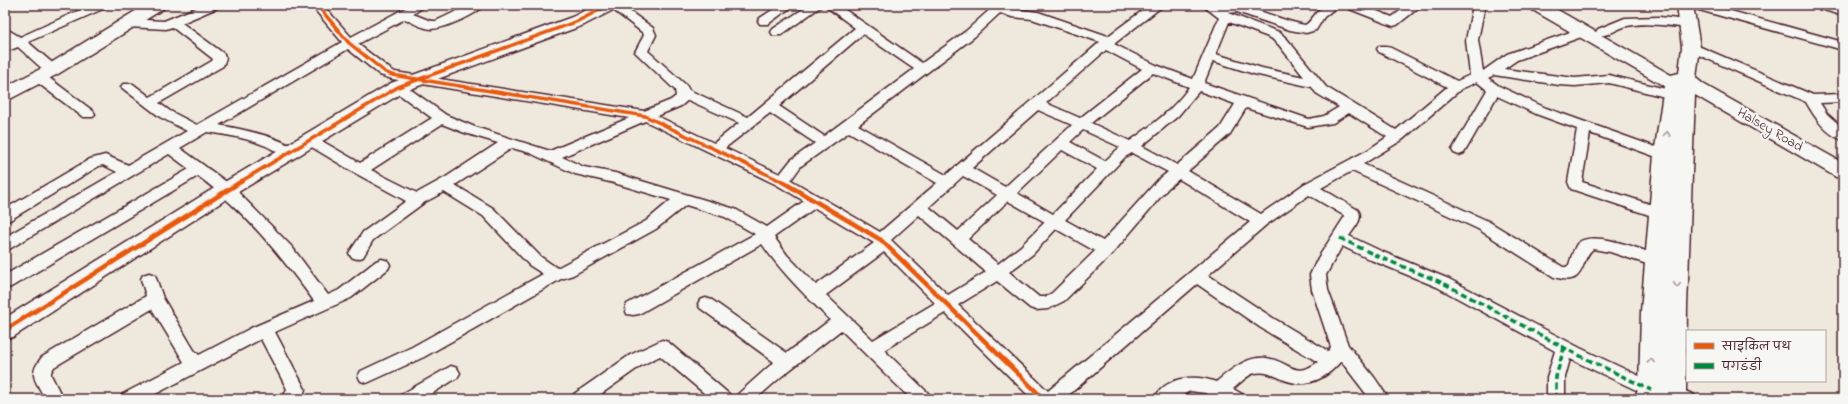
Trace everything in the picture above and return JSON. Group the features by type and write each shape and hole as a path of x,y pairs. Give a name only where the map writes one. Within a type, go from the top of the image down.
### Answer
{"street":[{"path":"5,48 102,5"},
{"path":"5,94 45,73 157,5"},
{"path":"127,23 160,26 174,23 213,5"},
{"path":"317,5 347,41 385,72 392,75 645,116 782,181 883,242 1044,399"},
{"path":"5,244 347,41 404,10 420,5"},
{"path":"404,10 430,25 434,25 448,21 478,5"},
{"path":"5,330 227,190 398,87 578,21 609,5"},
{"path":"549,157 676,103 683,97 681,88 641,52 650,35 650,31 613,5"},
{"path":"764,21 788,5"},
{"path":"777,32 817,5"},
{"path":"816,294 883,242 919,207 1037,104 1108,43 1158,5"},
{"path":"1217,11 1238,8 1294,28 1306,29 1312,27 1320,16 1333,5"},
{"path":"1351,5 1393,22 1416,5"},
{"path":"1479,5 1472,40 1477,76 1494,89 1541,111 1673,158"},
{"path":"1537,5 1839,176"},
{"path":"1555,5 1602,32 1682,87"},
{"path":"1340,238 1377,256 1443,284 1564,348 1648,395 1677,397 1674,337 1678,256 1670,217 1673,158 1682,87 1691,47 1685,5"},
{"path":"1696,5 1843,46"},
{"path":"1822,5 1843,12"},
{"path":"838,7 862,28 922,69"},
{"path":"782,181 796,163 848,126 970,34 1000,7 1012,14 1034,15 1108,43 1151,68 1243,102 1308,123 1328,120 1348,108"},
{"path":"872,349 996,273 1027,250 1120,154 1132,147 1180,107 1196,85 1209,56 1217,33 1217,11"},
{"path":"1217,11 1275,35 1283,42 1321,90 1397,137"},
{"path":"1602,32 1630,21 1658,21 1688,24"},
{"path":"149,103 213,66 220,60 218,56 174,23"},
{"path":"715,149 770,106 862,28"},
{"path":"5,32 20,42 45,73 88,114"},
{"path":"1051,399 1261,222 1309,188 1374,153 1397,137 1456,86 1493,70 1512,57 1583,32"},
{"path":"1691,47 1811,99 1843,98"},
{"path":"1383,48 1456,86"},
{"path":"1209,56 1266,73 1315,84"},
{"path":"959,239 1081,124 1151,68"},
{"path":"1493,70 1559,81 1575,82 1609,79 1682,87"},
{"path":"128,86 149,103 201,129 240,133 277,144 290,152"},
{"path":"398,87 441,118 470,130 535,150 580,171 616,178 730,213 753,224 765,236 782,259 923,399"},
{"path":"1459,150 1494,89"},
{"path":"683,93 748,122"},
{"path":"1811,99 1822,117 1843,135"},
{"path":"919,207 959,239 996,273 1036,304 1041,305 1058,297 1106,250 1140,209 1177,171 1225,131 1243,102"},
{"path":"1037,104 1132,147 1177,171 1261,222"},
{"path":"770,106 825,143"},
{"path":"360,170 441,118"},
{"path":"848,126 947,182"},
{"path":"1584,127 1575,182 1576,184 1585,189 1670,217"},
{"path":"310,140 360,170 417,200"},
{"path":"357,253 368,236 417,200 444,185 510,142"},
{"path":"1060,143 1107,168"},
{"path":"169,147 227,190 286,250 324,302"},
{"path":"5,216 95,162 105,160 128,171"},
{"path":"1352,165 1483,224 1560,273 1567,274 1574,270 1584,248 1589,244 1657,255 1678,256"},
{"path":"962,169 1106,250"},
{"path":"5,283 199,170"},
{"path":"444,185 488,212 535,261 555,275"},
{"path":"1309,188 1353,214 1352,220 1318,276 1335,355"},
{"path":"367,376 418,352 555,275 567,271 651,225 683,199"},
{"path":"634,309 765,236 815,200"},
{"path":"1648,395 1657,255 1670,217"},
{"path":"129,399 265,330 351,290 382,265"},
{"path":"1197,276 1267,324 1335,355 1368,382 1380,399"},
{"path":"149,279 155,299 188,355 197,364"},
{"path":"54,399 42,375 42,370 48,362 155,299"},
{"path":"706,304 787,362"},
{"path":"744,399 787,362 842,320"},
{"path":"265,330 296,389 295,394 291,399"},
{"path":"580,399 636,360 662,347 723,399"},
{"path":"1556,399 1556,377 1564,348"},
{"path":"1218,391 1244,371 1255,366 1271,367 1299,378 1305,378 1335,355"},
{"path":"408,399 451,373"},
{"path":"1163,399 1170,392 1185,383 1201,385 1236,399"}],"marked path":[{"path":"1340,238 1377,256 1443,283 1574,353 1651,390"},
{"path":"1556,399 1556,377 1564,348"}],"cycle path":[{"path":"317,5 349,43 385,72 392,75 645,116 782,181 881,240 1044,399"},
{"path":"5,330 218,195 398,87 578,21 609,5"}]}
